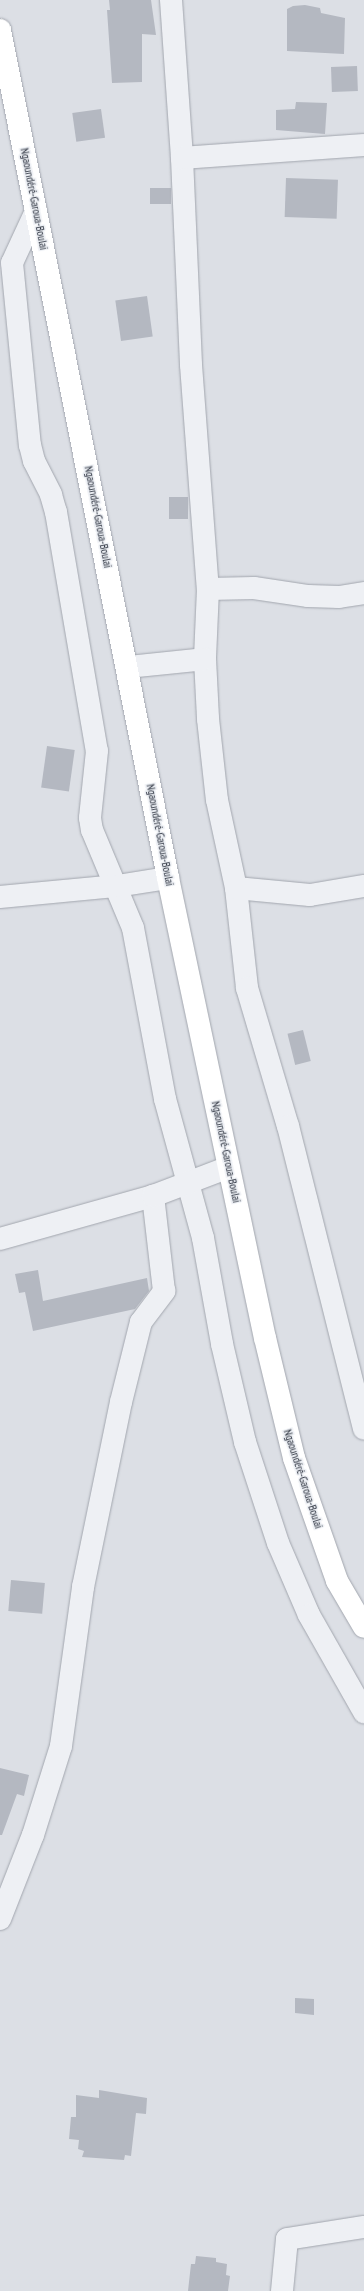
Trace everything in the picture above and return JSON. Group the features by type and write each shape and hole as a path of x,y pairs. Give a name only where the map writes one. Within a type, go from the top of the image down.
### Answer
{"highway":[{"name":"Ngaoundéré-Garoua-Boulai","path":"0,30 128,667 168,878 265,1338 294,1458 337,1581 364,1627"}],"street":[{"path":"171,0 182,158 191,364 208,589 205,659 208,719 217,800 236,888 246,988 288,1126 364,1429"},
{"path":"182,158 364,145"},
{"path":"36,211 12,263 30,445 34,461 51,495 56,512 83,660 97,751 90,818 92,830 117,886 133,928 166,1099 203,1238 222,1344 245,1442 278,1543 309,1615 364,1712"},
{"path":"208,589 254,588 308,596 339,597 364,592"},
{"path":"128,667 205,659"},
{"path":"0,897 117,886 168,878"},
{"path":"236,888 310,895 364,886"},
{"path":"0,1239 153,1196 188,1184 228,1167"},
{"path":"0,1919 33,1835 61,1746 83,1587 121,1402 141,1322 164,1291 153,1196"},
{"path":"282,2291 287,2239 364,2227"}],"building":[{"path":"109,0 151,0 156,35 142,34 142,82 112,83 107,10 110,10"},
{"path":"305,5 320,8 321,13 345,18 344,54 287,51 287,9 293,6"},
{"path":"357,66 358,91 332,92 331,67"},
{"path":"296,102 327,103 325,134 276,130 276,110 295,109"},
{"path":"101,109 105,138 76,142 72,113"},
{"path":"286,178 338,180 337,219 285,217"},
{"path":"150,188 171,188 171,204 150,204"},
{"path":"147,296 153,337 121,341 115,300"},
{"path":"169,497 188,497 188,519 169,519"},
{"path":"47,746 75,750 69,791 41,788"},
{"path":"303,1030 311,1061 295,1065 287,1034"},
{"path":"38,1270 43,1301 147,1278 149,1291 135,1309 33,1331 25,1292 19,1293 15,1274"},
{"path":"11,1580 45,1583 42,1614 8,1611"},
{"path":"0,1768 29,1775 24,1796 17,1794 2,1835 0,1835"},
{"path":"295,1998 314,1999 314,2015 295,2013"},
{"path":"99,2090 147,2098 146,2114 136,2113 131,2156 125,2155 124,2160 82,2157 84,2151 78,2149 79,2140 69,2139 71,2117 76,2117 76,2095 99,2098"},
{"path":"196,2256 216,2258 216,2262 227,2264 226,2275 230,2276 228,2291 188,2291 191,2264 195,2264"}]}
